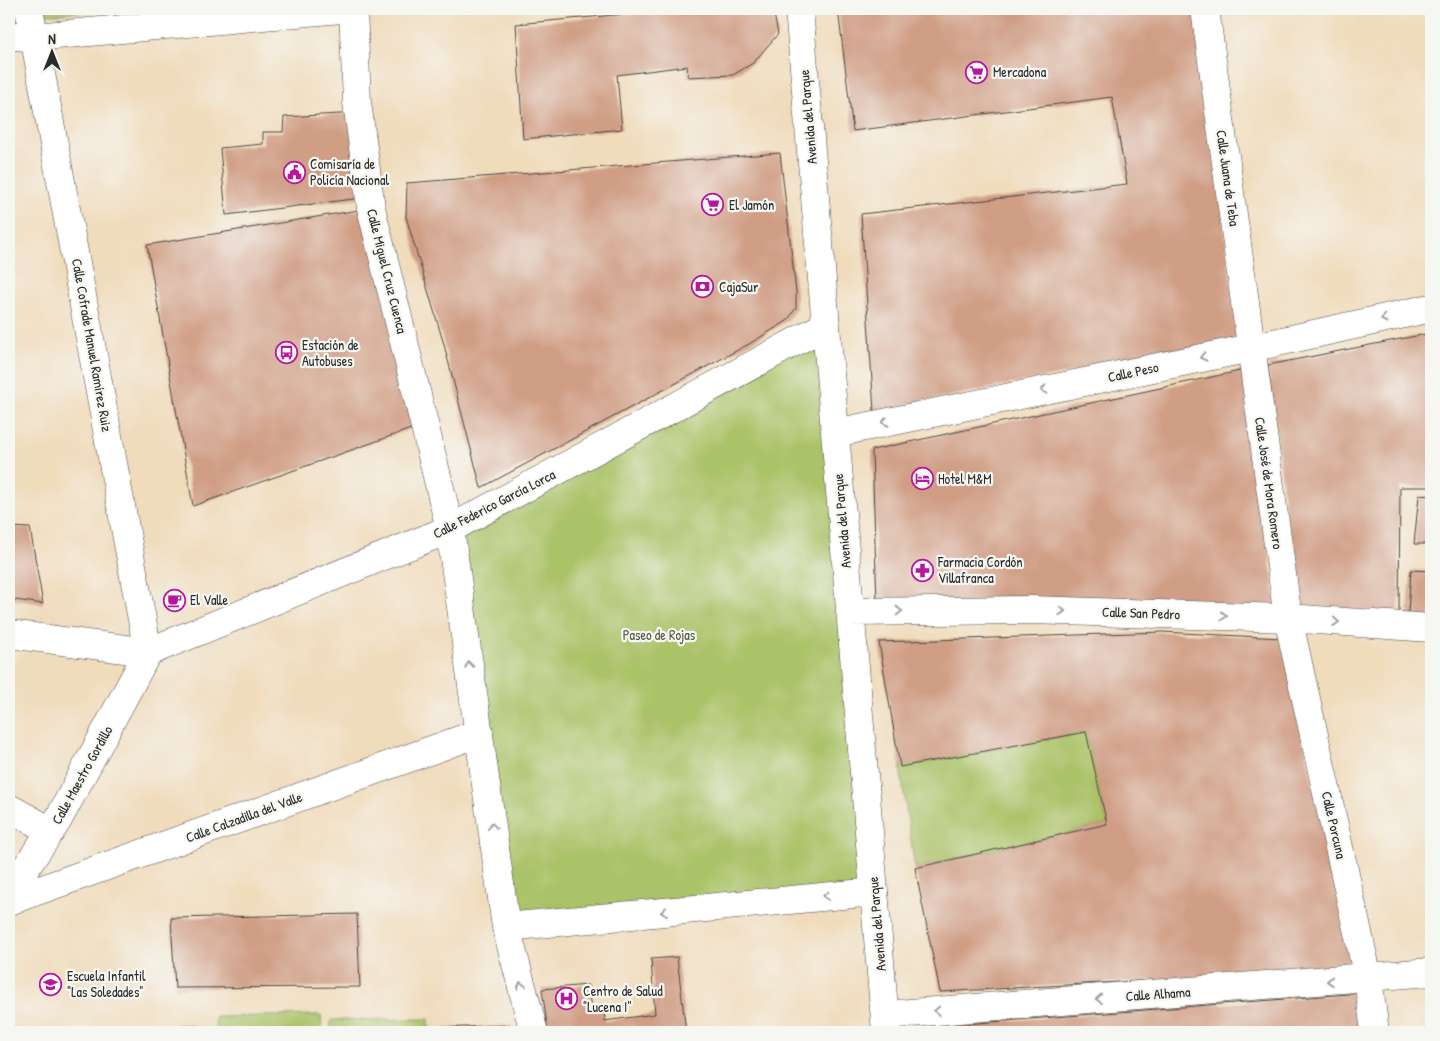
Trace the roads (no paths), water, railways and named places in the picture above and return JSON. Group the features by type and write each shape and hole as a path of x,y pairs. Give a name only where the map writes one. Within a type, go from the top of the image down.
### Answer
{"street":[{"name":"Calle Cofrade Manuel Ramírez Ruiz","path":"30,9 22,37 148,652"},
{"path":"22,37 162,17 341,9"},
{"name":"Calle Miguel Cruz Cuenca","path":"353,9 357,102 371,208 450,529"},
{"name":"Avenida del Parque","path":"799,9 886,1024"},
{"name":"Calle Juana de Teba","path":"1205,9 1251,348"},
{"name":"Calle Peso","path":"835,432 1251,348 1431,308"},
{"name":"Calle Federico García Lorca","path":"148,652 450,529 826,325"},
{"name":"Calle José de Mora Romero","path":"1251,348 1288,618"},
{"path":"450,529 506,927 534,1032"},
{"name":"Calle San Pedro","path":"850,612 1031,610 1288,618 1431,628"},
{"name":"Calle Porcuna","path":"1288,618 1368,978 1375,1032"},
{"path":"9,634 148,652"},
{"name":"Calle Maestro Gordillo","path":"9,893 50,831 148,652"},
{"name":"Calle Calzadilla del Valle","path":"9,901 479,733"},
{"path":"9,808 50,831"},
{"path":"506,927 874,892"},
{"name":"Calle Alhama","path":"886,1024 1431,972"}],"place":[{"name":"Mercadona","path":"977,72"},
{"name":"Comisaría de Policía Nacional","path":"294,172"},
{"name":"El Jamón","path":"713,205"},
{"name":"CajaSur","path":"703,287"},
{"name":"Estación de Autobuses","path":"286,353"},
{"name":"Hotel M&M","path":"922,479"},
{"name":"Farmacia Cordón Villafranca","path":"922,570"},
{"name":"El Valle","path":"174,600"},
{"name":"Escuela Infantil \"Las Soledades\"","path":"51,984"},
{"name":"Centro de Salud \"Lucena I\"","path":"567,999"}],"park label":[{"name":"Paseo de Rojas","path":"659,635"}]}
